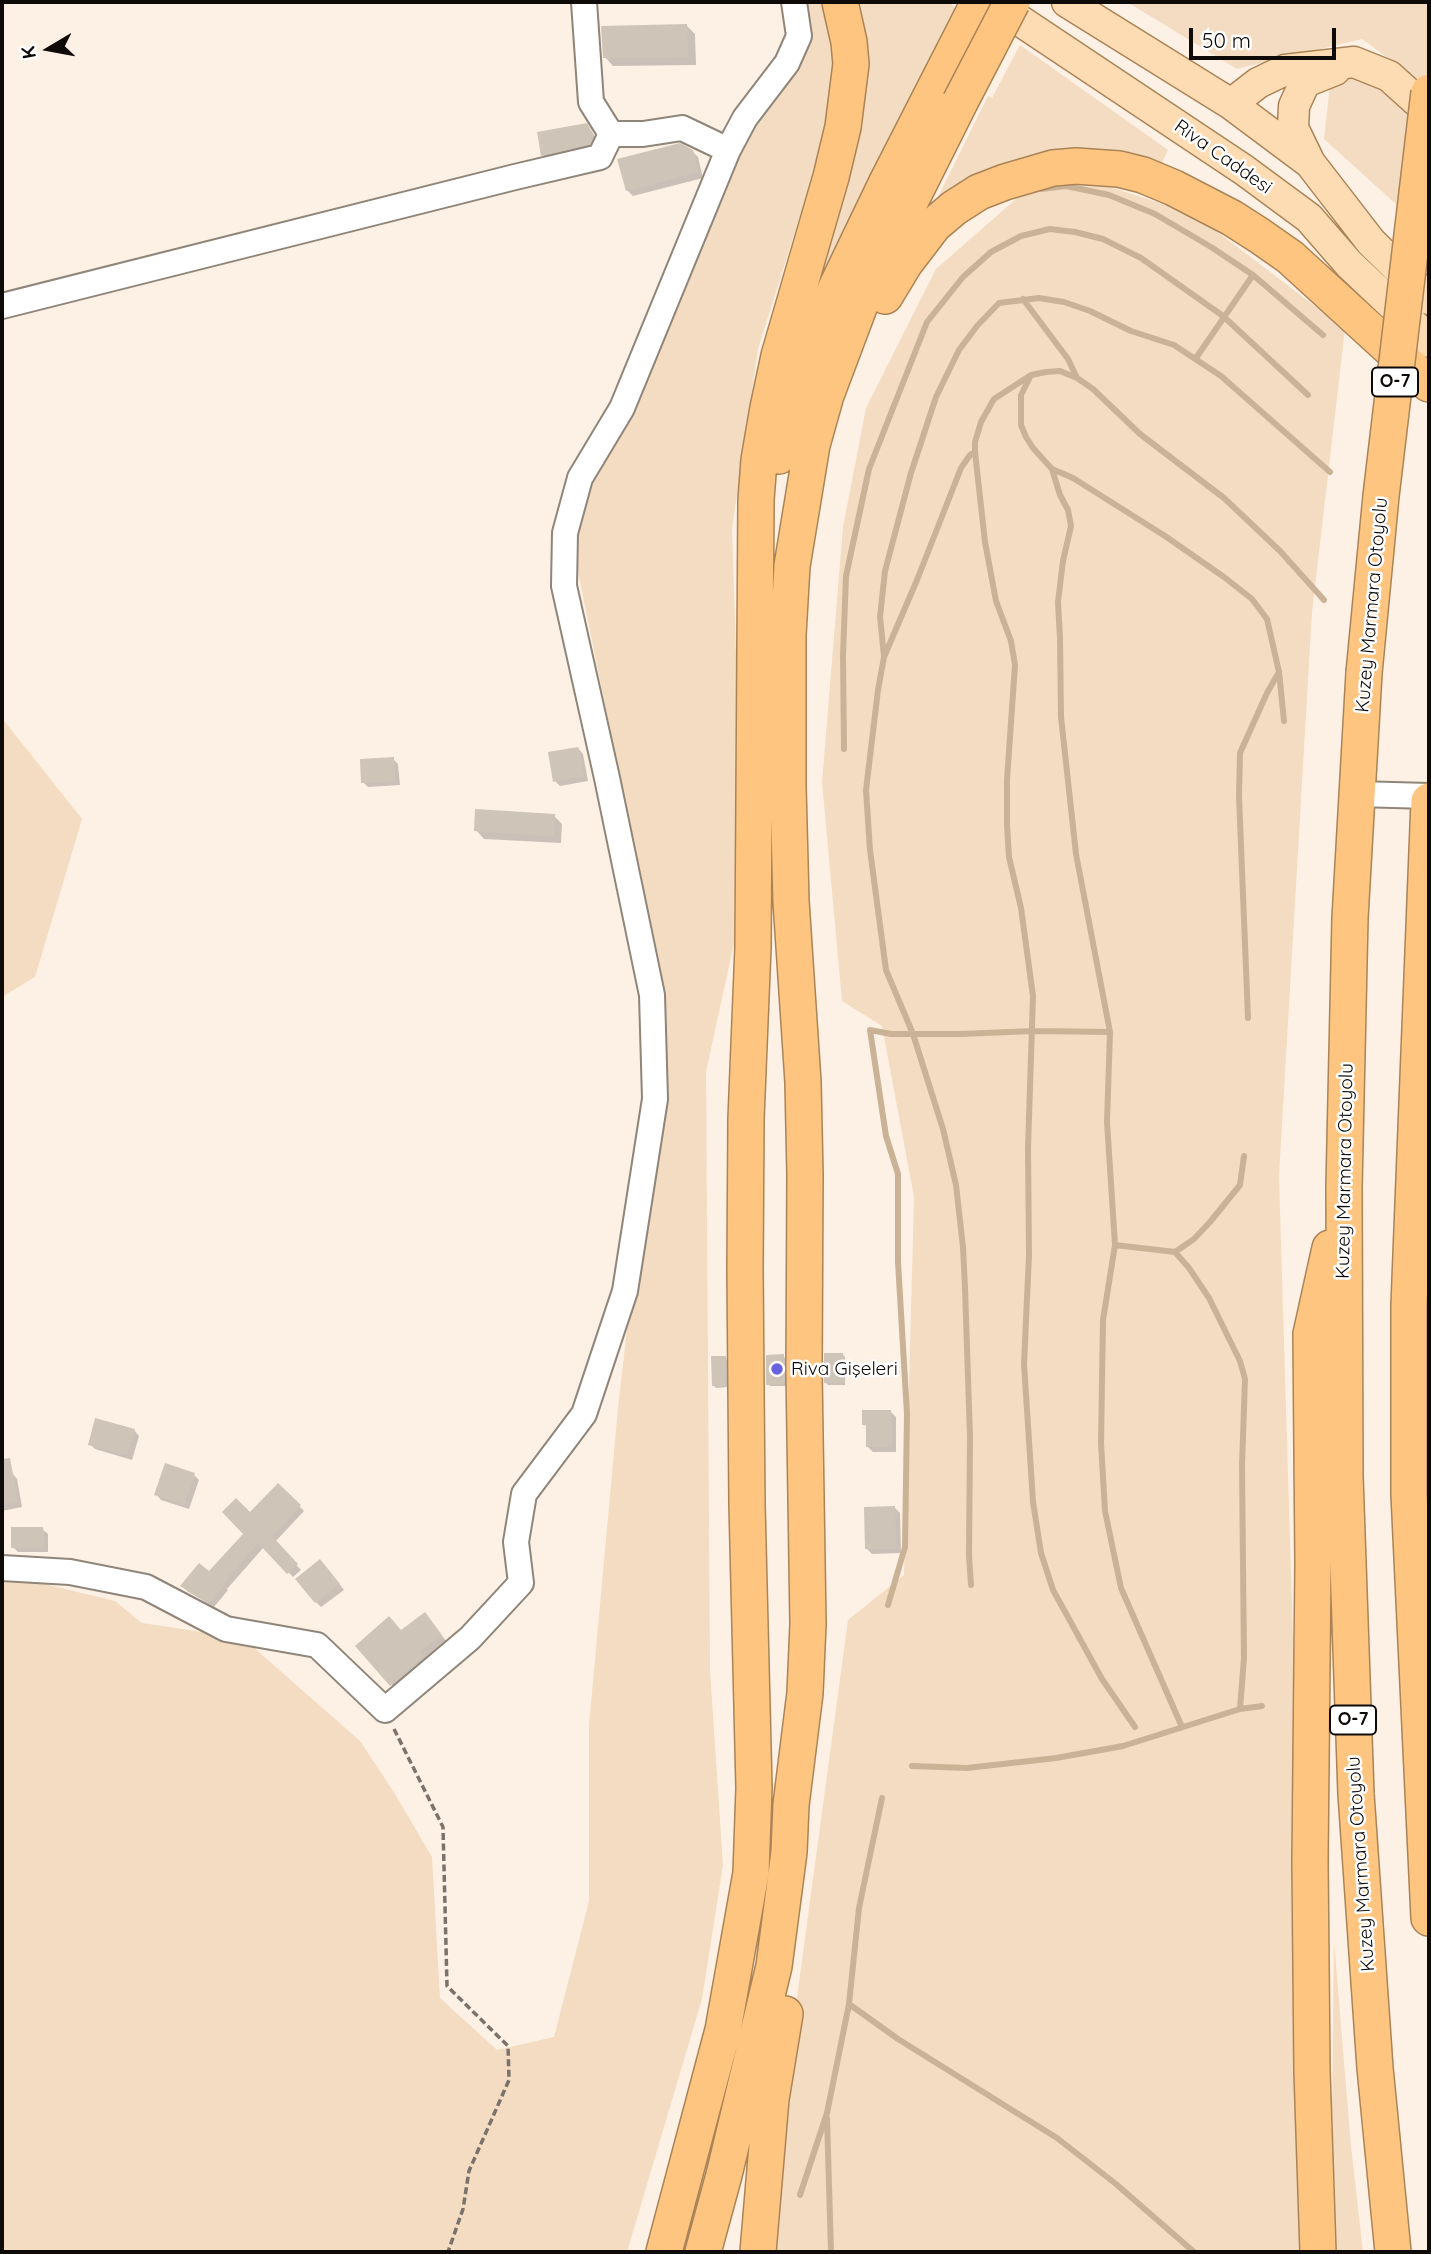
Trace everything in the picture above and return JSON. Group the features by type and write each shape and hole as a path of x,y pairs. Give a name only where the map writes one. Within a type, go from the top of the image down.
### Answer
{"highway":[{"path":"664,2252 723,2030 751,1874 754,1788 745,1345 746,1119 753,947 755,541 759,460 779,356 843,127 851,65 840,2"},
{"path":"703,2252 774,1966 805,1693 808,1623 803,1108 791,901 788,745 788,635 792,566 812,444 826,395 948,92 978,2"},
{"path":"754,759 758,703 759,591 770,503 803,371 835,290 948,92 1012,2"},
{"name":"Kuzey Marmara Otoyolu","path":"1393,2252 1373,2042 1356,1794 1345,1476 1344,1187 1349,918 1364,673 1381,496 1429,92"},
{"path":"799,525 842,387 866,330 905,263 934,225 954,208 979,192 1053,168 1096,166 1143,175 1232,218 1290,257 1429,384"},
{"path":"1429,802 1409,1305 1409,1494 1429,1918"},
{"path":"1318,2252 1312,2083 1310,1861 1313,1564 1311,1334 1344,1187"},
{"path":"758,2252 771,2099 795,1936 799,1882 791,1805"}],"main road":[{"name":"Riva Caddesi","path":"992,2 1244,170 1309,218 1349,264 1429,342"},
{"path":"1067,2 1231,104 1310,163"},
{"path":"1231,104 1258,83 1285,70 1354,62 1389,76 1429,113"},
{"path":"1354,62 1305,82 1294,106 1293,128 1310,163 1371,242 1429,299"}],"street":[{"path":"584,2 591,102 611,134"},
{"path":"2,1568 70,1572 146,1587 226,1629 317,1646 385,1710 470,1638 521,1583 516,1542 524,1494 584,1414 625,1291 654,1099 652,995 564,586 565,533 580,478 622,408 728,150 745,118 787,63 799,36 794,2"},
{"path":"611,134 643,134 682,128 728,150"},
{"path":"2,306 600,157 611,134"},
{"path":"1357,794 1429,796"}],"path":[{"path":"385,1710 443,1827 447,1986 508,2046 509,2080 469,2171 463,2209 448,2252"}],"shaded area":[{"path":"806,2 831,2 839,25 833,111 758,349 732,529 744,897 706,1072 710,1670 723,1865 702,1999 627,2252 2,2252 2,1575 115,1601 142,1623 243,1638 360,1741 432,1857 440,1998 497,2050 554,2037 589,1901 589,1725 618,1408 665,998 569,528"},
{"path":"855,2 948,2 957,8 800,349 863,123 860,121"},
{"path":"1127,2 1429,2 1429,88 1362,39 1237,69"},
{"path":"1020,45 1168,150 1160,167 1135,157 1105,150 1068,150 1030,155 997,167 921,231 988,96 992,98"},
{"path":"1361,75 1429,126 1429,234 1324,139 1330,85"},
{"path":"1082,178 1194,214 1345,329 1312,612 1279,1176 1295,1707 1293,2019 1300,2252 774,2252 773,2175 848,1620 904,1575 914,1197 882,1026 842,1001 822,782 843,527 866,408 936,269 1023,193"},
{"path":"2,718 82,819 35,977 2,997"},
{"path":"1334,1941 1351,2146 1363,2252 1337,2252 1332,2109"}],"building":[{"path":"687,24 688,57 603,58 601,26"},
{"path":"587,123 594,135 590,144 541,156 537,132"},
{"path":"680,143 693,150 698,172 626,191 617,159"},
{"path":"578,747 584,776 553,782 548,752"},
{"path":"394,757 395,781 361,783 360,759"},
{"path":"475,809 555,814 554,836 474,831"},
{"path":"824,1353 843,1353 844,1383 824,1383"},
{"path":"784,1354 784,1384 766,1385 766,1355"},
{"path":"711,1356 726,1356 726,1386 712,1386"},
{"path":"862,1410 891,1410 892,1447 866,1447 866,1425 862,1425"},
{"path":"95,1418 135,1429 127,1455 88,1445"},
{"path":"10,1458 18,1502 2,1505 2,1459"},
{"path":"165,1463 195,1473 184,1505 154,1495"},
{"path":"278,1483 301,1505 272,1536 298,1564 287,1574 258,1543 209,1603 180,1586 199,1563 209,1571 243,1534 222,1512 236,1498 250,1512"},
{"path":"895,1506 896,1549 865,1549 864,1507"},
{"path":"11,1527 43,1527 44,1547 11,1548"},
{"path":"320,1559 340,1584 315,1603 295,1579"},
{"path":"425,1612 442,1635 420,1651 424,1655 390,1686 355,1646 389,1616 401,1630"}],"waterway":[{"path":"1041,189 1066,186 1109,195 1155,214 1253,275 1323,335"},
{"path":"844,749 846,576 869,469 927,322 963,277 991,252 1021,236 1050,229 1103,239 1141,258 1223,316 1308,395"},
{"path":"1196,358 1253,275"},
{"path":"884,656 880,617 885,571 911,473 936,397 959,350 999,303 1039,298 1064,302 1131,331 1174,345 1221,376 1330,472"},
{"path":"1023,299 1068,359 1077,378"},
{"path":"1135,1727 1102,1679 1053,1590 1041,1553 1033,1502 1024,1364 1029,1255 1028,1148 1033,996 1021,908 1009,857 1007,825 1007,780 1015,665 1011,641 996,601 985,542 975,452 981,422 994,399 1031,375 1060,371 1077,378 1093,389 1140,434 1224,498 1280,551 1324,600"},
{"path":"1030,377 1021,395 1021,425 1033,448 1052,469 1068,510 1071,526 1058,602 1061,717 1076,854 1110,1032 1107,1122 1115,1245 1103,1320 1101,1443 1105,1511 1121,1588 1182,1727"},
{"path":"971,1585 965,1288 956,1185 943,1129 913,1034 886,970 870,850 866,790 884,657 961,468 975,452"},
{"path":"1052,469 1073,478 1165,536 1252,599 1267,619 1279,672 1284,721"},
{"path":"1248,1018 1239,796 1240,753 1279,672"},
{"path":"888,1605 905,1547 907,1414 898,1262 898,1174 886,1136 870,1030 891,1034 1110,1032"},
{"path":"1175,1252 1194,1239 1240,1185 1244,1156"},
{"path":"1115,1245 1175,1252 1209,1298 1240,1361 1245,1379 1242,1466 1244,1658 1240,1709"},
{"path":"912,1766 967,1768 1056,1758 1123,1746 1240,1709 1262,1706"},
{"path":"800,2195 827,2113 849,2004 859,1908 882,1798"},
{"path":"849,2004 898,2039 1057,2138 1116,2184 1194,2252"},
{"path":"827,2118 831,2252"}],"place":[{"name":"Riva Gişeleri","path":"777,1369"}]}
